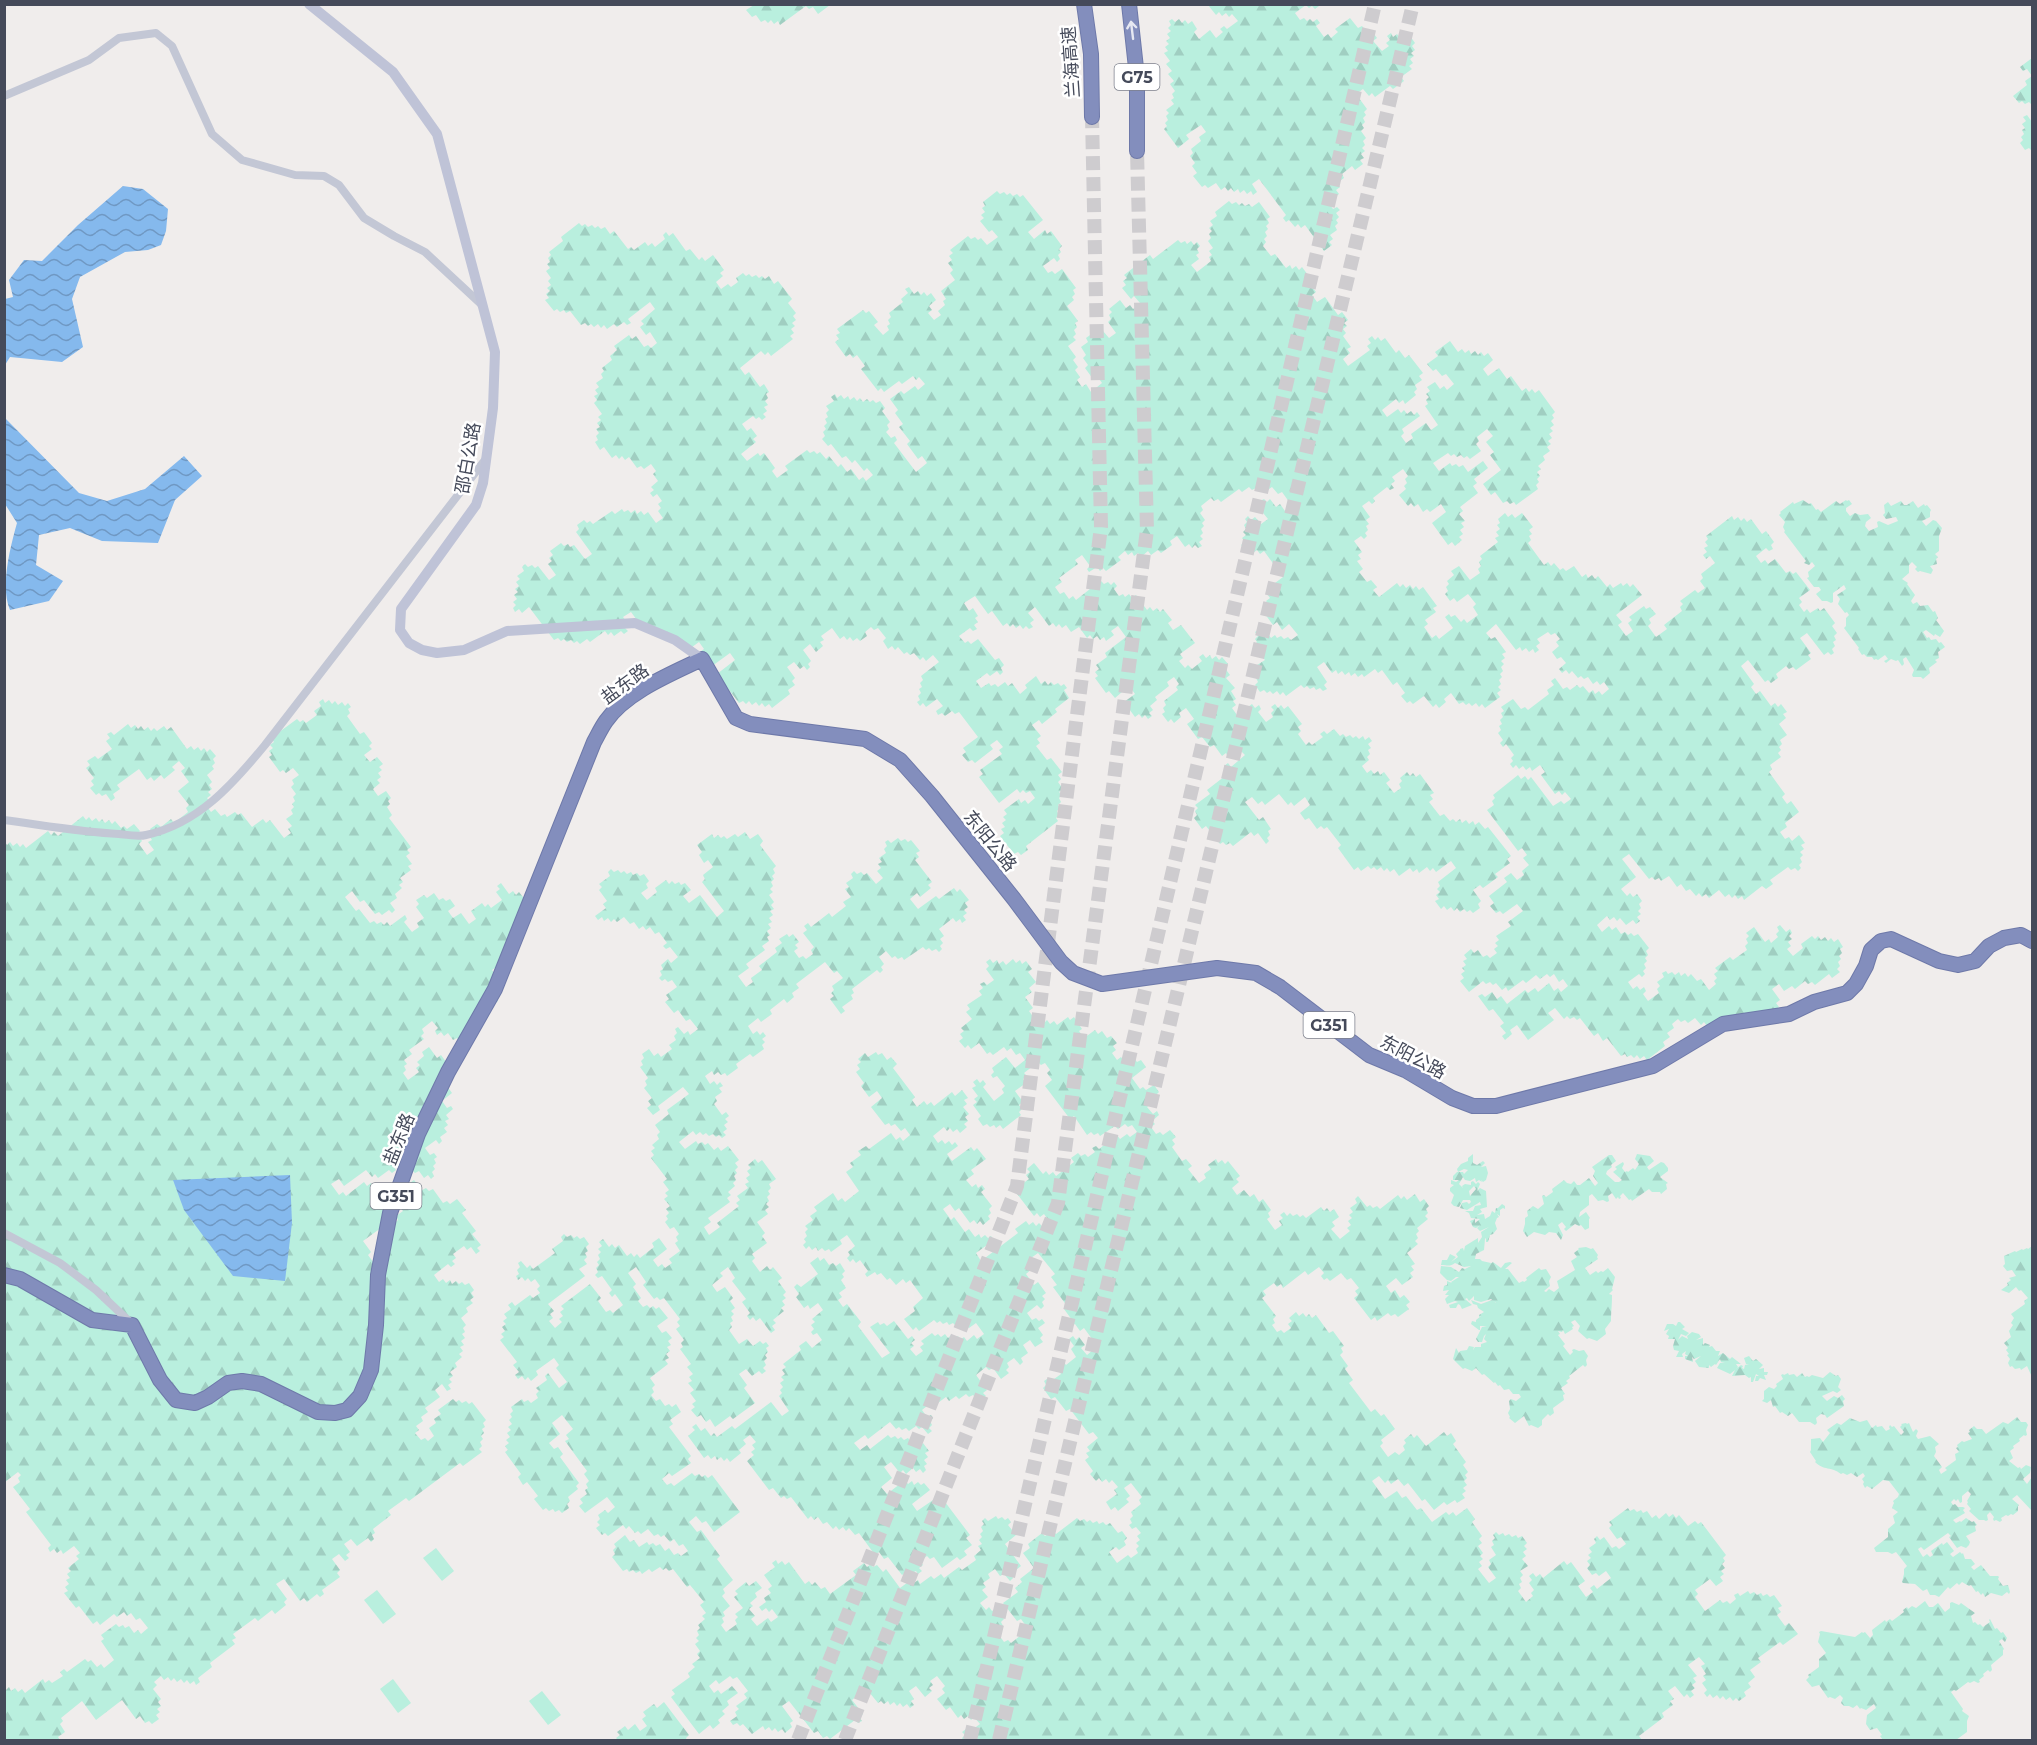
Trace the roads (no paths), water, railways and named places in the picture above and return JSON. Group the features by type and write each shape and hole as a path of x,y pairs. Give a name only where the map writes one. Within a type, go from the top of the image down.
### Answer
{"highway":[{"name":"兰海高速","path":"1084,4 1091,54 1092,117"},
{"name":"G75","path":"1129,4 1137,77 1137,151"},
{"name":"东阳公路","path":"702,659 735,718 750,724 865,740 900,760 932,796 1061,962 1073,973 1102,984 1217,968 1256,973 1280,987 1369,1055 1405,1070 1452,1098 1473,1106 1496,1106 1653,1066 1723,1024 1789,1014 1815,1002 1846,993 1856,984 1866,966 1871,950 1881,941 1891,939 1939,961 1958,965 1975,961 1989,946 2004,938 2021,935 2032,941"},
{"name":"盐东路","path":"132,1324 160,1380 176,1400 195,1402 208,1397 228,1383 242,1381 261,1384 318,1412 335,1413 347,1410 360,1396 371,1370 378,1275 390,1213 418,1134 448,1072 495,989 594,742 606,720 623,703 657,681 702,659"},
{"path":"4,1275 20,1279 92,1320 132,1324"}],"street":[{"name":"邵白公路","path":"309,4 393,72 437,134 495,352 493,408 487,457 476,506 400,609 400,630 409,643 422,650 437,652 464,650 507,631 635,623 675,640 702,659"},
{"path":"4,96 89,60 119,39 156,33 172,45 213,134 242,160 295,175 324,176 339,185 364,218 425,252 483,305"},
{"path":"4,820 103,834 145,836 177,825 204,809 234,782 265,745 487,457"},
{"path":"4,1233 60,1263 96,1290 132,1324"}],"water":[{"path":"123,186 143,189 168,209 166,231 161,245 148,250 125,252 80,277 72,299 83,347 62,362 10,357 5,365 5,299 13,297 9,280 24,260 42,261 78,225"},
{"path":"5,418 79,493 107,501 145,489 184,456 202,476 175,500 158,543 102,541 70,528 39,535 36,565 63,581 49,601 10,610 7,601 6,579 17,523 5,504"},
{"path":"290,1175 292,1223 285,1281 233,1276 184,1210 173,1180"}],"tunnel":[{"path":"970,1740 1375,4"},
{"path":"999,1740 1413,4"},
{"path":"798,1740 1017,1186 1101,527 1092,117"},
{"path":"845,1740 1058,1203 1147,530 1137,151"}]}
